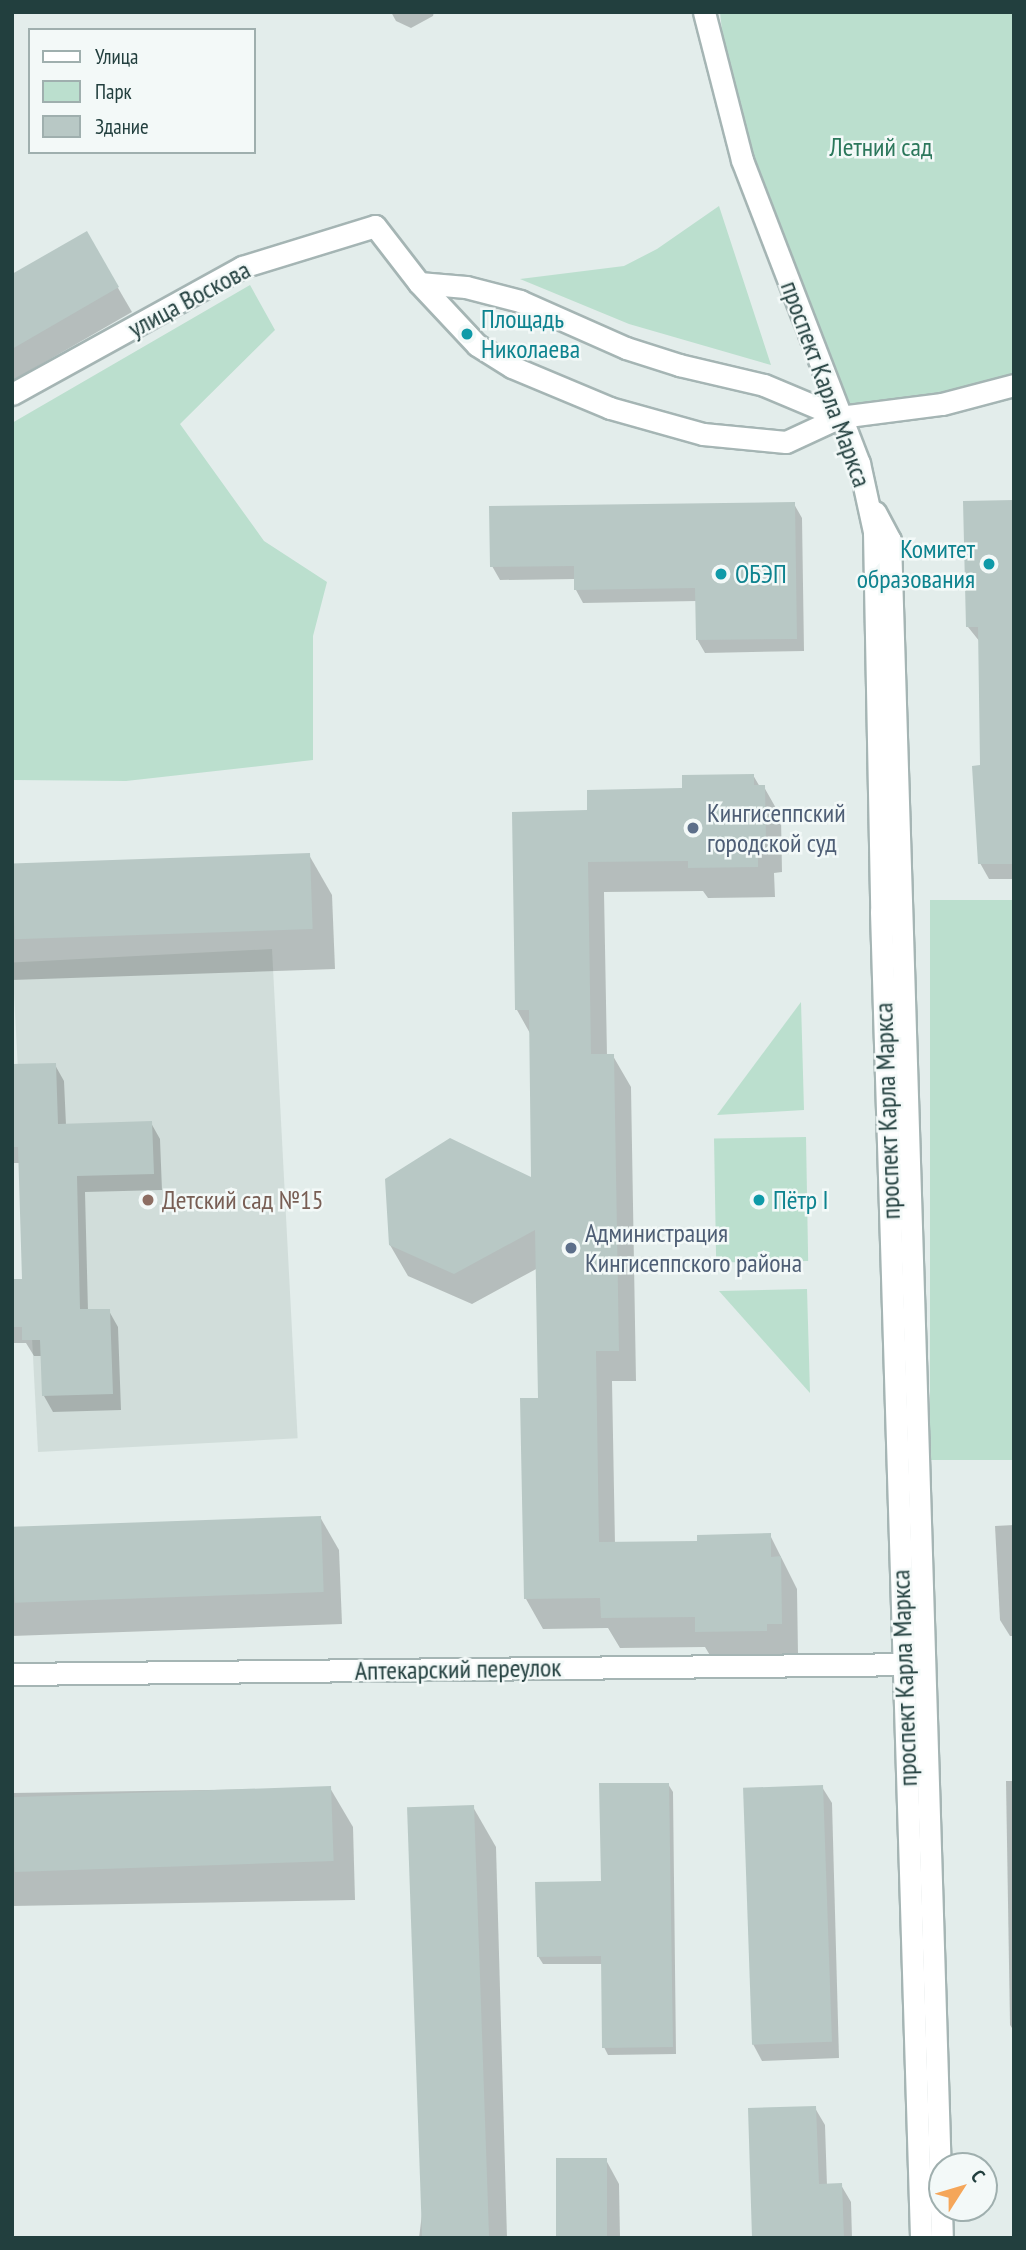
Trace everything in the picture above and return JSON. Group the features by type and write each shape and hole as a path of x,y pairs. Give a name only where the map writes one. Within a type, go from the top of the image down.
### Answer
{"main road":[{"name":"проспект Карла Маркса","path":"704,12 742,160 859,463 874,532 881,912 914,1664 921,2238"},
{"name":"улица Воскова","path":"12,394 242,267 375,226 419,284"},
{"path":"419,284 466,287 520,301 626,348 679,365 764,386 840,417"},
{"path":"419,284 477,345 512,367 610,408 703,435 786,442 840,417 942,404 1014,385"},
{"path":"914,1664 942,2238"},
{"name":"Аптекарский переулок","path":"12,1674 914,1664"}],"shaded area":[{"name":"Детский сад №15","path":"272,949 298,1438 38,1452 12,963"}],"green space":[{"name":"Летний сад","path":"720,12 1014,12 1014,375 840,417 732,125"},
{"path":"719,206 771,365 629,324 520,279 624,266 657,249"},
{"path":"250,285 275,330 180,424 264,541 327,582 313,636 313,760 126,781 12,780 12,423"},
{"path":"930,900 1014,900 1014,1460 930,1460"},
{"path":"801,1002 804,1110 717,1115"},
{"path":"806,1137 808,1261 716,1263 714,1139"},
{"path":"807,1289 810,1393 719,1291"}],"building":[{"path":"87,231 119,287 12,349 12,274"},
{"path":"1014,500 1014,864 978,864 972,766 980,765 978,627 966,627 963,501"},
{"name":"ОБЭП","path":"795,502 797,639 696,640 695,588 574,590 574,566 490,567 489,506"},
{"path":"754,774 754,785 765,785 766,842 758,843 758,867 688,868 688,861 588,862 591,1054 614,1054 619,1351 596,1351 599,1542 697,1541 697,1535 771,1533 771,1557 781,1556 782,1624 767,1624 767,1631 695,1632 695,1617 601,1618 600,1598 524,1599 520,1398 538,1398 535,1230 454,1274 389,1245 385,1179 450,1138 531,1177 529,1010 515,1010 512,812 587,810 587,790 682,788 682,775"},
{"path":"310,853 313,929 15,939 12,863"},
{"path":"56,1063 58,1124 152,1121 154,1174 77,1176 80,1309 110,1309 113,1394 42,1396 40,1340 22,1340 22,1327 12,1327 12,1279 22,1279 18,1147 12,1147 12,1064"},
{"path":"321,1516 324,1592 15,1603 12,1527"},
{"path":"599,1783 669,1783 673,2047 602,2048 601,1956 537,1957 535,1882 601,1881"},
{"path":"823,1785 832,2042 752,2045 743,1788"},
{"path":"331,1786 334,1861 15,1872 12,1797"},
{"path":"474,1805 489,2238 422,2238 407,1807"},
{"path":"816,2106 819,2184 842,2183 844,2238 752,2238 748,2108"},
{"path":"556,2158 607,2158 607,2238 556,2238"}],"place":[{"name":"Площадь Николаева","path":"467,334"},
{"name":"Комитет образования","path":"989,564"},
{"name":"ОБЭП","path":"721,574"},
{"name":"Кингисеппский городской суд","path":"693,828"},
{"name":"Детский сад №15","path":"148,1200"},
{"name":"Пётр I","path":"759,1200"},
{"name":"Администрация Кингисеппского района","path":"571,1248"}]}
